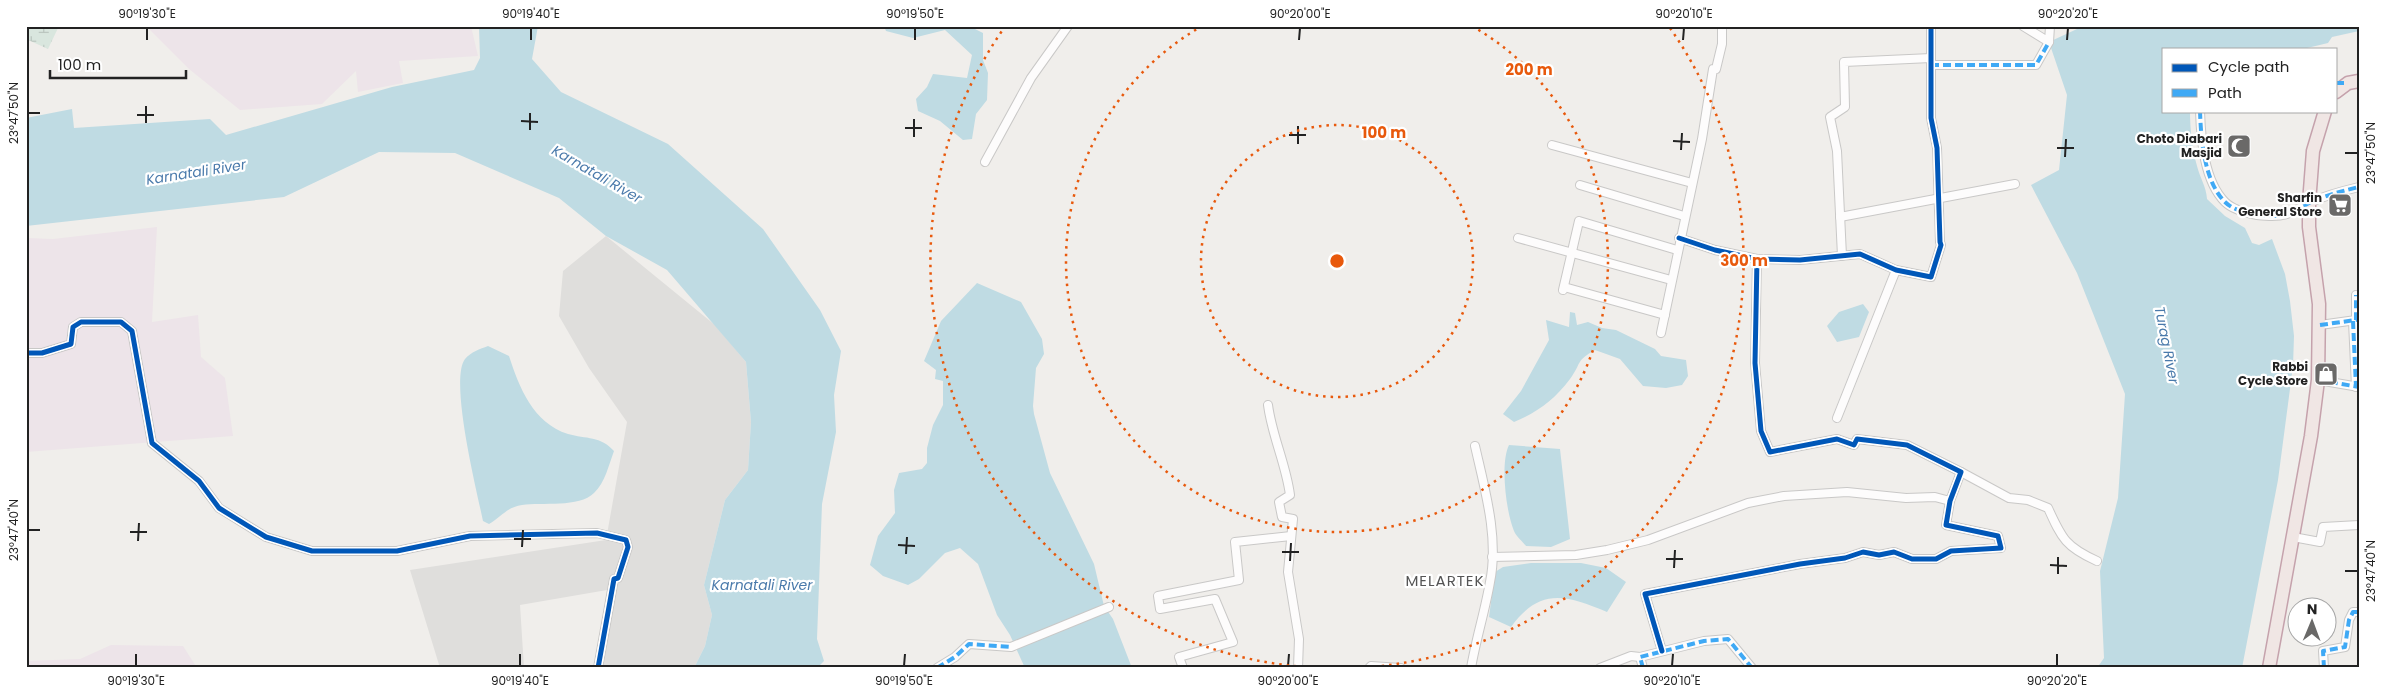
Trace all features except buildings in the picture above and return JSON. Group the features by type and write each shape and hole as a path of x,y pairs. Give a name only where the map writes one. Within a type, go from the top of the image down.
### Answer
{"highway":[{"path":"2338,90 2348,82"},
{"path":"2269,668 2311,436 2318,380 2320,325 2309,228 2309,203 2313,151 2325,112"}],"street":[{"path":"985,162 1031,78 1068,26"},
{"path":"1661,333 1713,69 1716,69 1722,44 1722,26"},
{"path":"1679,238 1715,250 1757,259 1800,260 1860,254 1896,270 1931,277 1941,245 1937,148 1931,118 1931,26"},
{"path":"2023,26 2048,42"},
{"path":"1842,256 1837,151 1830,117 1845,107 1844,62 1931,61 2036,65 2048,42 2050,26"},
{"path":"2200,112 2204,150 2211,176 2217,192 2226,203 2247,213 2274,216 2295,211 2331,194 2359,188"},
{"path":"1552,145 1692,183"},
{"path":"1580,184 1684,216"},
{"path":"1840,217 2015,184"},
{"path":"1665,315 1564,288 1579,221 1677,250"},
{"path":"1518,238 1671,280"},
{"path":"1757,259 1755,363 1761,431 1770,452 1837,439 1854,445 1857,439 1906,445 2010,498 2028,500 2048,508 2058,532 2075,551 2097,561"},
{"path":"1837,418 1896,270"},
{"path":"2318,380 2357,387 2353,321 2356,320 2356,295"},
{"path":"2320,325 2353,321"},
{"path":"26,353 42,353 71,344 73,327 81,322 121,322 132,331 152,443 199,481 219,508 266,537 312,551 397,550 470,536 597,534 626,540 628,547 618,578 614,579 598,668"},
{"path":"1268,404 1274,441 1287,474 1290,495 1279,502 1282,518 1293,519 1288,572 1299,639 1298,668"},
{"path":"1471,668 1491,581 1492,557 1492,540 1486,494 1475,446"},
{"path":"1662,651 1645,594 1800,564 1845,558 1863,552 1879,555 1894,552 1912,559 1936,559 1951,551 2001,548 1998,536 1946,525 1950,502 1961,472"},
{"path":"1492,557 1576,555 1607,550 1648,540 1748,503 1784,496 1820,496 1847,492 1906,498 1934,497 1950,502"},
{"path":"2293,537 2320,542 2322,527 2359,525"},
{"path":"1183,668 1179,657 1233,642 1215,599 1160,609 1158,596 1239,580 1235,542 1291,536"},
{"path":"937,668 955,657 969,644 1011,647 1109,608"},
{"path":"2324,668 2323,651 2345,647 2349,620 2353,612 2359,612"},
{"path":"1600,668 1631,656 1640,656 1704,641 1728,638 1752,668"},
{"path":"1640,656 1643,668"},
{"path":"1368,668 1371,666 1401,668"}],"shaded area":[{"path":"146,26 471,26 478,56 399,61 403,83 358,92 356,71 322,104 240,110 189,69"},
{"path":"157,227 152,322 198,315 201,357 225,378 233,436 26,452 26,238 53,239"},
{"path":"606,236 715,325 746,362 751,422 748,470 725,500 704,585 712,615 705,646 694,668 594,668 607,590 520,605 524,668 440,668 410,570 606,540 627,422 589,368 559,316 563,271"},
{"path":"111,645 183,646 197,668 26,668 26,661 80,659"}],"green space":[{"path":"26,26 59,26 48,49 26,39"}],"water":[{"name":"Karnatali River","path":"479,26 538,26 532,59 561,92 668,144 763,229 820,310 841,351 834,395 836,432 822,504 817,639 824,661 817,668 694,668 705,646 712,615 704,585 725,500 748,470 751,422 746,362 667,270 606,236 559,198 455,153 379,152 284,197 26,226 26,118 72,109 74,128 210,119 226,135 392,87 474,70 480,58"},
{"path":"884,26 969,26 983,33 983,60 988,73 987,100 976,114 972,139 963,140 940,121 918,111 916,99 927,87 933,74 967,78 972,55 945,30 913,38 886,31"},
{"name":"Turag River","path":"2078,26 2359,26 2359,31 2332,37 2328,43 2307,48 2162,48 2162,112 2190,112 2194,152 2207,199 2225,216 2245,228 2252,243 2259,245 2272,239 2285,274 2290,301 2294,336 2293,366 2278,480 2242,668 2097,668 2104,658 2100,571 2118,498 2125,394 2077,273 2031,185 2059,170 2067,95 2049,42 2077,29"},
{"path":"977,283 1021,302 1042,339 1044,354 1036,368 1033,406 1050,473 1094,564 1104,606 1113,619 1132,668 1025,668 1010,635 997,615 978,564 960,548 945,553 919,579 908,585 883,576 870,565 878,536 895,513 894,490 899,473 922,469 927,463 927,448 933,425 943,405 943,381 935,379 936,370 924,361 941,321"},
{"path":"1863,304 1869,312 1859,337 1837,342 1827,326 1839,312"},
{"path":"1570,312 1575,313 1577,325 1588,322 1602,328 1616,330 1655,349 1661,356 1686,360 1688,376 1682,385 1666,388 1643,386 1620,359 1595,350 1581,360 1574,374 1552,399 1538,410 1514,422 1503,414 1521,391 1549,340 1546,320 1569,327"},
{"path":"488,346 509,356 529,402 545,422 568,434 598,440 614,451 601,484 587,498 570,503 517,506 508,510 489,524 483,521 470,463 460,389 461,371 465,359"},
{"path":"1509,445 1560,449 1570,539 1551,547 1526,546 1515,533 1511,523 1505,488 1505,463"},
{"path":"1531,563 1581,563 1606,568 1626,582 1607,612 1579,602 1554,598 1532,605 1511,627 1489,617 1495,572 1503,567"}],"marked path":[{"path":"1931,65 2036,65 2049,42"},
{"path":"2338,83 2348,83"},
{"path":"2200,112 2205,160 2212,183 2225,202 2236,209 2257,215 2283,215 2323,197 2359,187"},
{"path":"2320,325 2356,320 2356,295"},
{"path":"2353,321 2356,387"},
{"path":"2318,380 2359,387"},
{"path":"2324,668 2323,651 2345,647 2349,620 2353,612 2359,612"},
{"path":"1643,668 1640,657 1704,641 1728,639 1752,668"},
{"path":"937,668 955,657 969,644 1011,647"}],"cycle path":[{"path":"1679,238 1715,250 1757,259 1800,260 1860,254 1896,270 1931,277 1941,245 1937,148 1931,118 1931,26"},
{"path":"1662,651 1645,594 1800,564 1845,558 1863,552 1879,555 1894,552 1912,559 1936,559 1951,551 2001,548 1998,536 1946,525 1950,501 1961,472 1907,445 1857,439 1854,445 1837,439 1770,452 1761,431 1755,363 1757,259"},
{"path":"26,353 42,353 71,344 73,327 81,322 121,322 132,331 152,443 199,481 219,508 266,537 312,551 397,551 470,536 597,533 626,540 628,547 618,578 614,579 598,668"}],"place":[{"name":"Choto Diabari Masjid","path":"2239,146"},
{"name":"Sharfin General Store","path":"2340,205"},
{"name":"Rabbi Cycle Store","path":"2326,374"}],"district":[{"name":"MELARTEK","path":"1445,581"}]}
